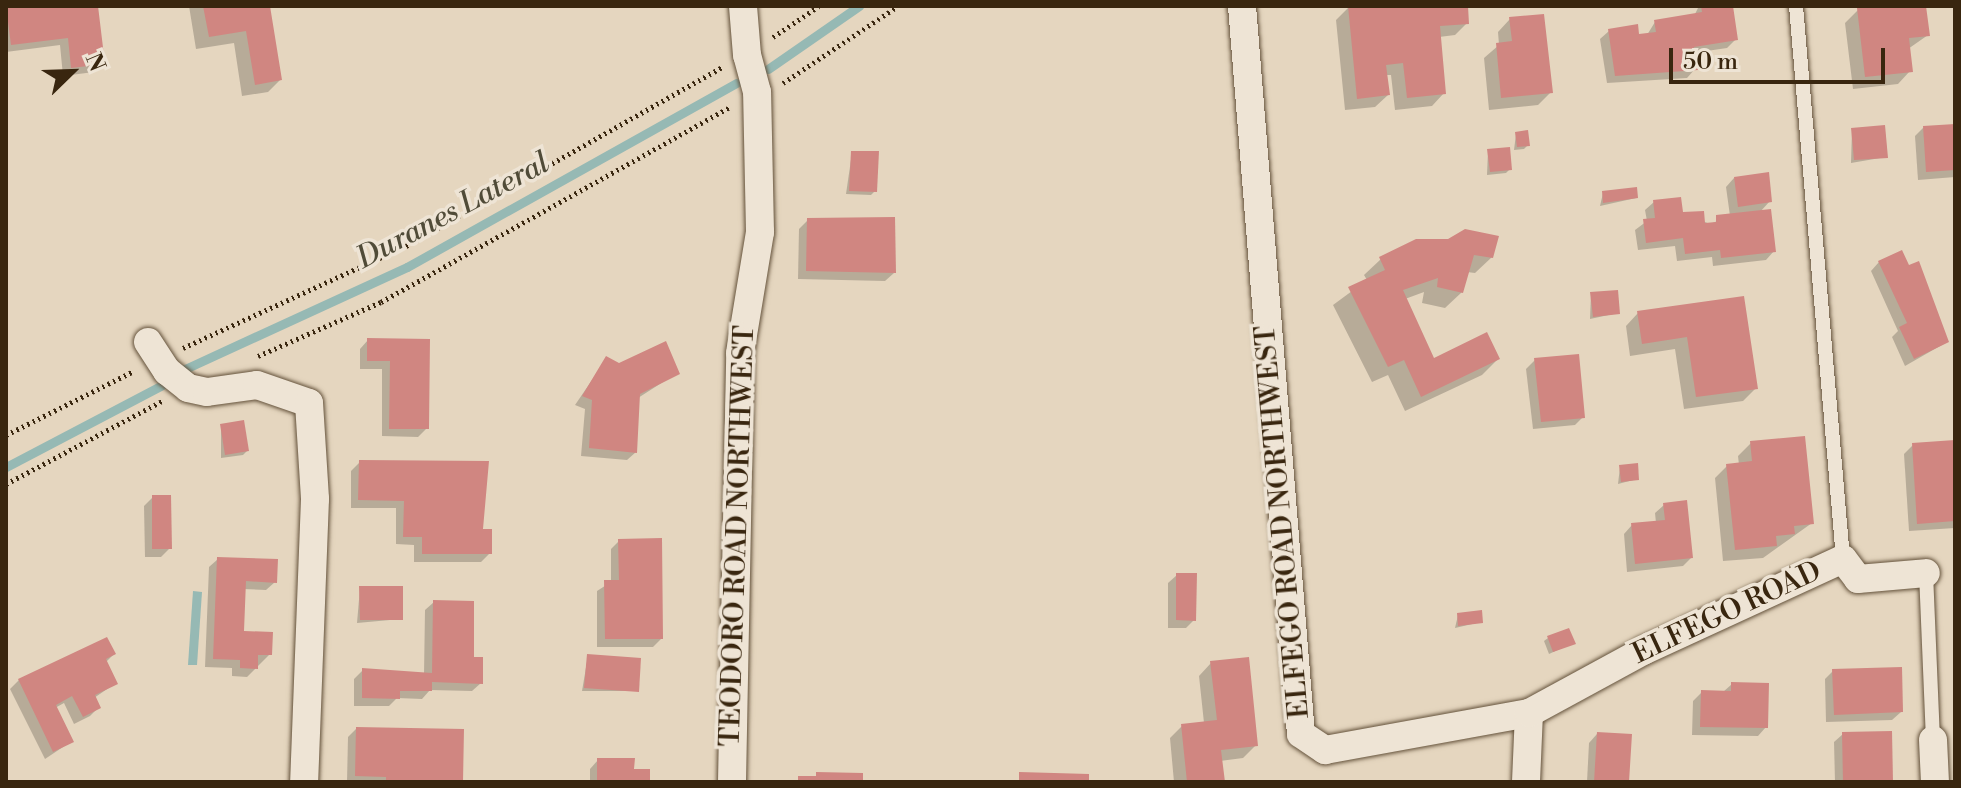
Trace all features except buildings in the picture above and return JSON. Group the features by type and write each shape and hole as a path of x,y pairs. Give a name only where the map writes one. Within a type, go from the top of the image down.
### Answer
{"street":[{"name":"TEODORO ROAD NORTHWEST","path":"732,782 740,353 760,232 757,92 747,55 743,6"},
{"name":"ELFEGO ROAD NORTHWEST","path":"1242,6 1301,734 1325,750 1529,713"},
{"path":"168,369 207,392 257,385 309,403 315,499 304,782"},
{"name":"ELFEGO ROAD","path":"1529,713 1643,651 1843,559 1858,579 1926,573"},
{"path":"1526,782 1529,713"},
{"path":"1933,740 1935,782"}],"lane":[{"path":"1796,6 1843,559"},
{"path":"1926,573 1933,740"}],"path":[{"path":"6,435 168,369 406,246 747,55 819,6"},
{"path":"243,363 395,294 757,92 787,81 898,6"},
{"path":"6,484 168,369"}],"water":[{"path":"193,591 202,592 197,665 188,665"}],"waterway":[{"name":"Duranes Lateral","path":"768,69 859,6"},
{"name":"Duranes Lateral","path":"185,369 407,267 736,83"},
{"name":"Duranes Lateral","path":"6,467 162,385"}]}
